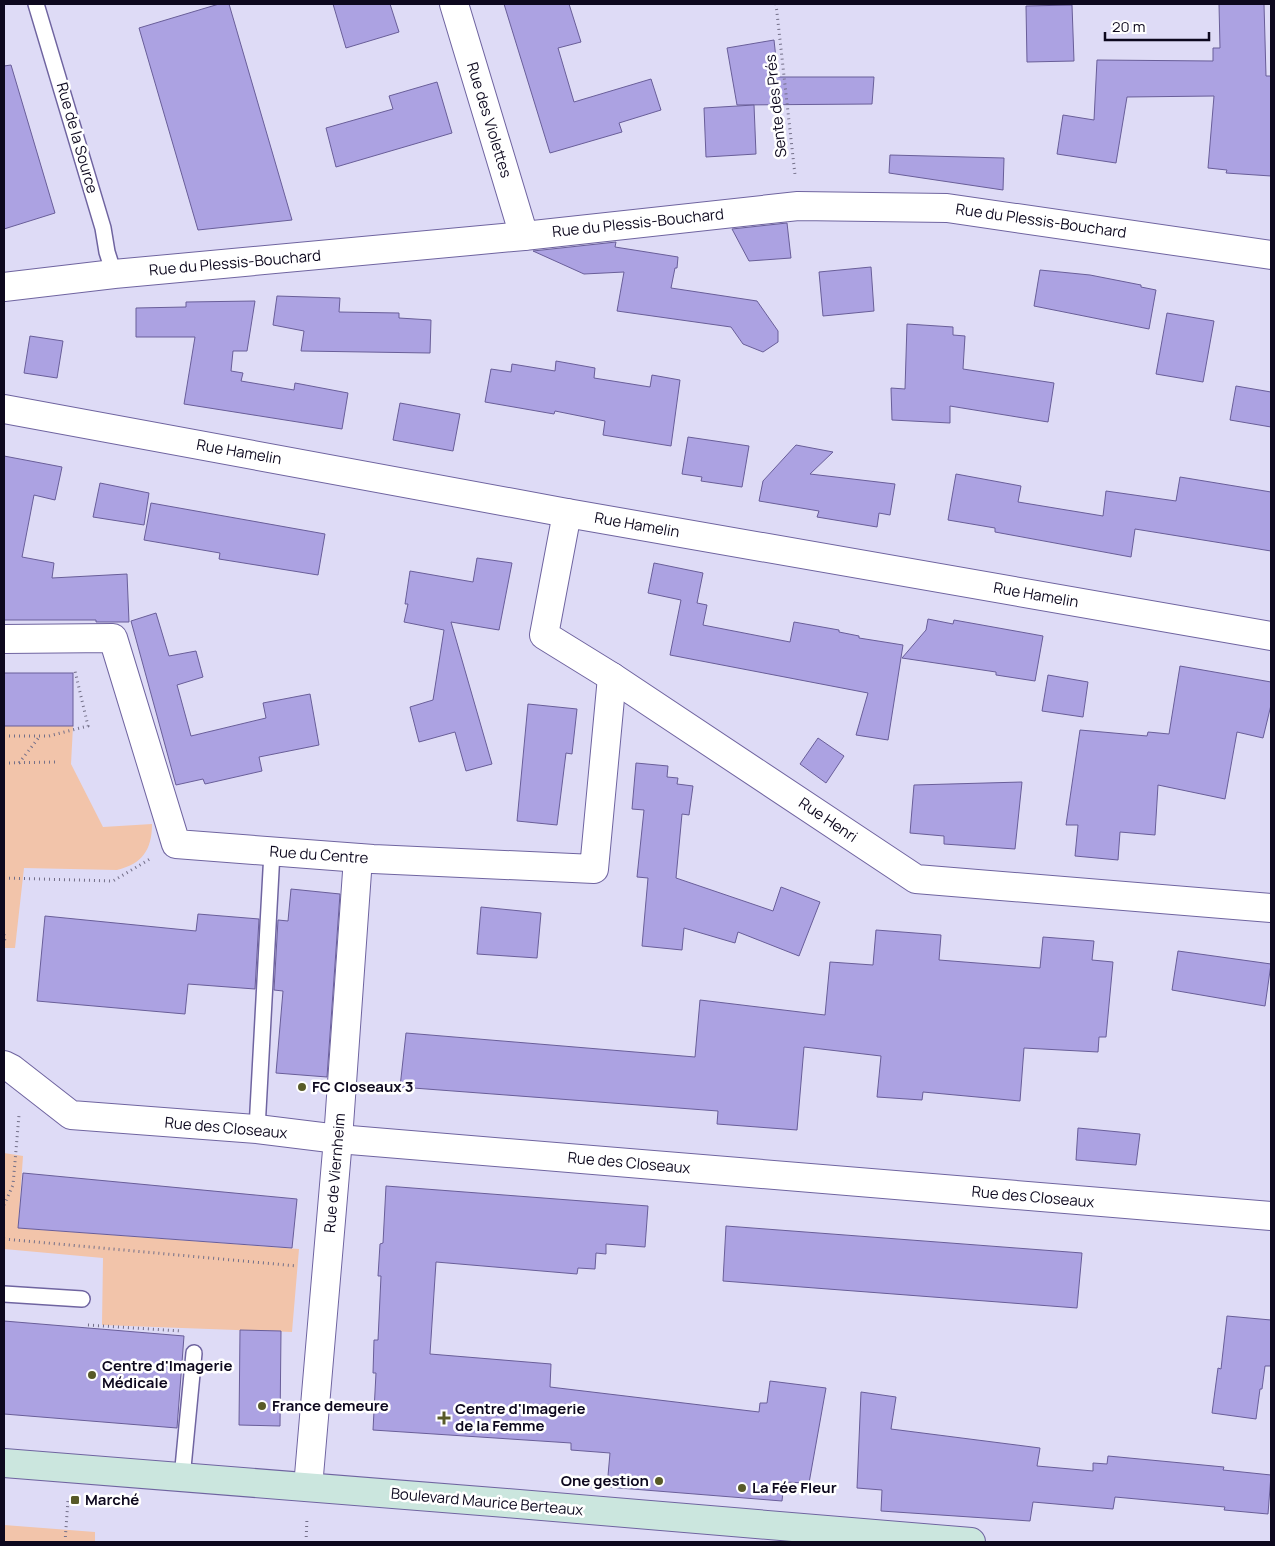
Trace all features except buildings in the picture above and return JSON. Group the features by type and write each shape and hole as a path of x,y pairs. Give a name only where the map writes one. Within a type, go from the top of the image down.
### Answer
{"street":[{"name":"Rue des Violettes","path":"454,4 524,236"},
{"name":"Rue du Plessis-Bouchard","path":"4,287 114,274 524,236 798,206 947,208 1271,255"},
{"name":"Rue Hamelin","path":"4,409 567,513 1271,636"},
{"name":"Rue Henri","path":"567,513 544,635 612,677 916,879 1271,908"},
{"path":"4,639 113,638 176,844"},
{"name":"Rue du Centre","path":"176,844 358,858 594,869 612,677"},
{"name":"Rue de Viernheim","path":"308,1487 338,1139 358,858"},
{"name":"Rue des Closeaux","path":"13,1071 71,1116 257,1129 338,1139 1271,1216"},
{"name":"Boulevard Maurice Berteaux","path":"4,1463 971,1542"}],"lane":[{"name":"Rue de la Source","path":"36,4 100,218 106,252 114,274"},
{"path":"257,1129 272,852"},
{"path":"4,1294 82,1299"},
{"path":"182,1478 194,1353"}],"path":[{"name":"Sente des Prés","path":"776,4 798,206"},
{"path":"4,736 49,736 88,726 67,639"},
{"path":"20,763 40,736"},
{"path":"4,763 56,762"},
{"path":"4,878 112,881 176,844"},
{"path":"4,935 6,937 4,941"},
{"path":"4,1205 13,1185 13,1071"},
{"path":"4,1239 327,1269"},
{"path":"58,1297 78,1324 194,1332 194,1353"},
{"path":"65,1542 70,1468"}],"shaded area":[{"path":"4,726 73,726 71,764 103,827 152,824 148,848 139,860 126,867 117,870 24,868 15,948 4,948"},
{"path":"4,1153 23,1156 18,1228 299,1249 292,1332 102,1325 103,1258 4,1249"},
{"path":"4,1525 95,1532 95,1542 4,1542"}],"place":[{"name":"FC Closeaux 3","path":"302,1087"},
{"name":"Centre d'Imagerie Médicale","path":"92,1375"},
{"name":"France demeure","path":"262,1406"},
{"name":"Centre d'Imagerie de la Femme","path":"444,1418"},
{"name":"One gestion","path":"659,1481"},
{"name":"La Fée Fleur","path":"742,1488"},
{"name":"Marché","path":"75,1500"}]}
